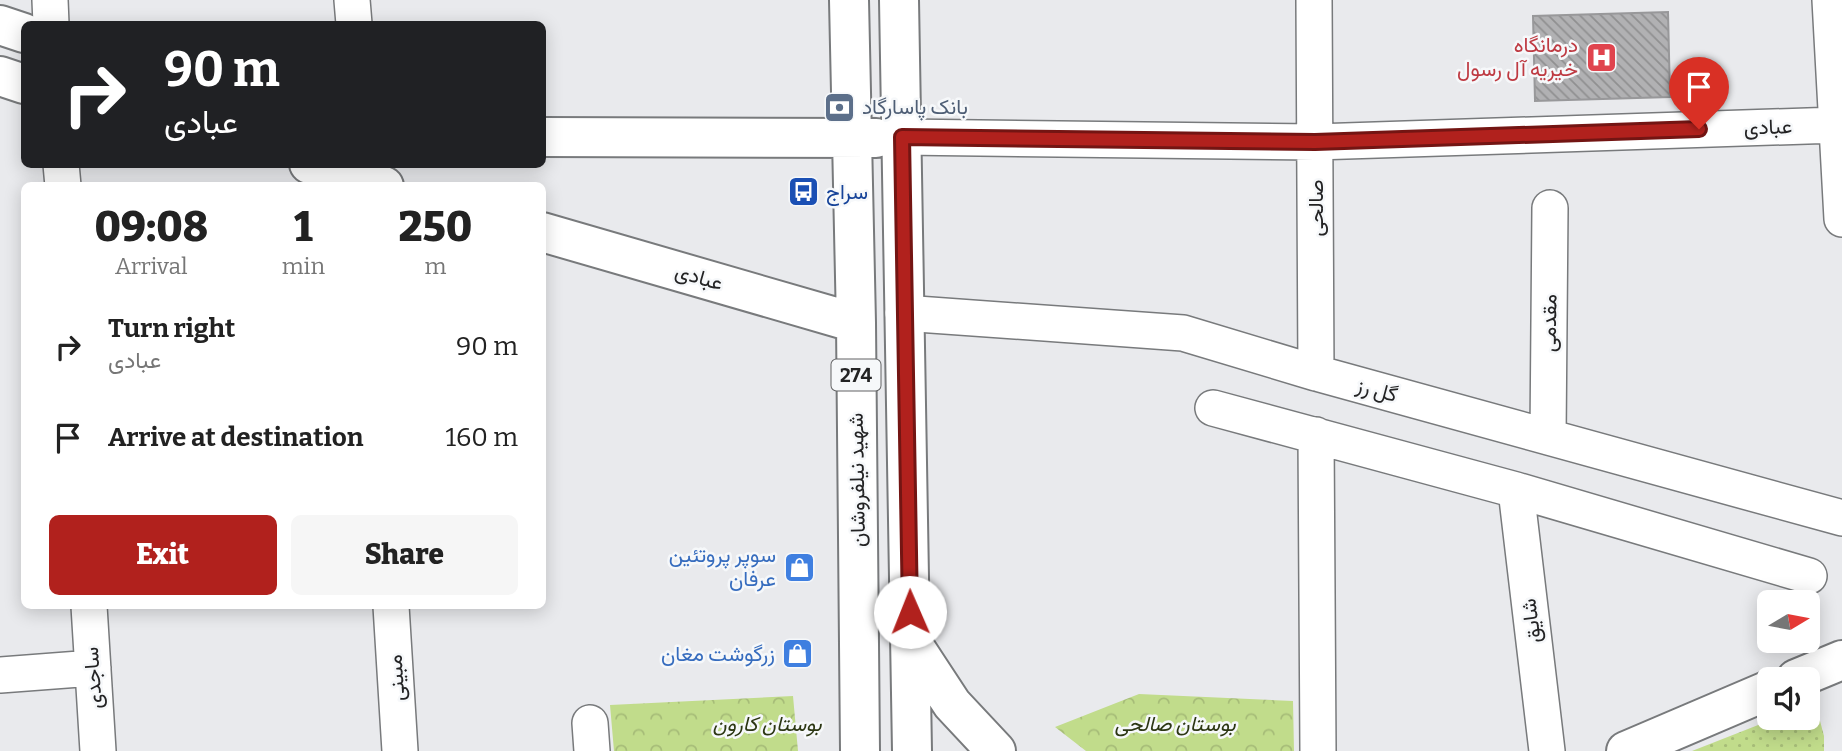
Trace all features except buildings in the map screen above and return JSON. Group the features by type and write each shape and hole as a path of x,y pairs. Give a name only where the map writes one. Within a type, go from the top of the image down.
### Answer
{"main road":[{"name":"شهید نیلفروشان","path":"849,0 856,323 860,751"},
{"name":"274","path":"899,0 912,751"},
{"path":"0,26 21,32"},
{"path":"0,76 21,83"},
{"path":"546,137 902,137"},
{"path":"325,168 369,179"},
{"name":"عبادی","path":"546,233 856,323"},
{"path":"910,640 952,704 996,751"},
{"path":"1820,669 1842,660"},
{"path":"1626,751 1661,743 1757,697"}],"street":[{"path":"50,0 51,21"},
{"path":"352,0 354,21"},
{"name":"صالحی","path":"1314,0 1316,373"},
{"path":"1829,0 1842,219"},
{"name":"عبادی","path":"902,137 1315,142 1837,125"},
{"name":"مقدمی","path":"1548,437 1550,208"},
{"name":"گل رز","path":"904,313 1183,333 1316,373 1842,518"},
{"path":"1213,408 1516,490 1809,576"},
{"path":"1316,435 1318,751"},
{"name":"شایق","path":"1516,490 1547,751"},
{"name":"ساجدی","path":"89,609 98,751"},
{"name":"مبینی","path":"391,609 400,751"},
{"path":"0,674 93,668"}],"green space":[{"name":"بوستان صالحی","path":"1139,694 1293,701 1294,751 1086,751 1055,727"},
{"name":"بوستان کارون","path":"793,696 798,751 614,751 610,705"},
{"path":"1820,721 1824,736 1824,751 1692,751 1757,725 1757,730 1820,730"}],"place":[{"name":"درمانگاه خیریه آل رسول","path":"1601,57"},
{"name":"بانک پاسارگاد","path":"839,107"},
{"name":"سراج","path":"803,192"},
{"name":"سوپر پروتئین عرفان","path":"799,567"},
{"name":"زرگوشت مغان","path":"798,654"}],"route":[{"path":"910,612 902,137 1315,142 1699,129"}]}
